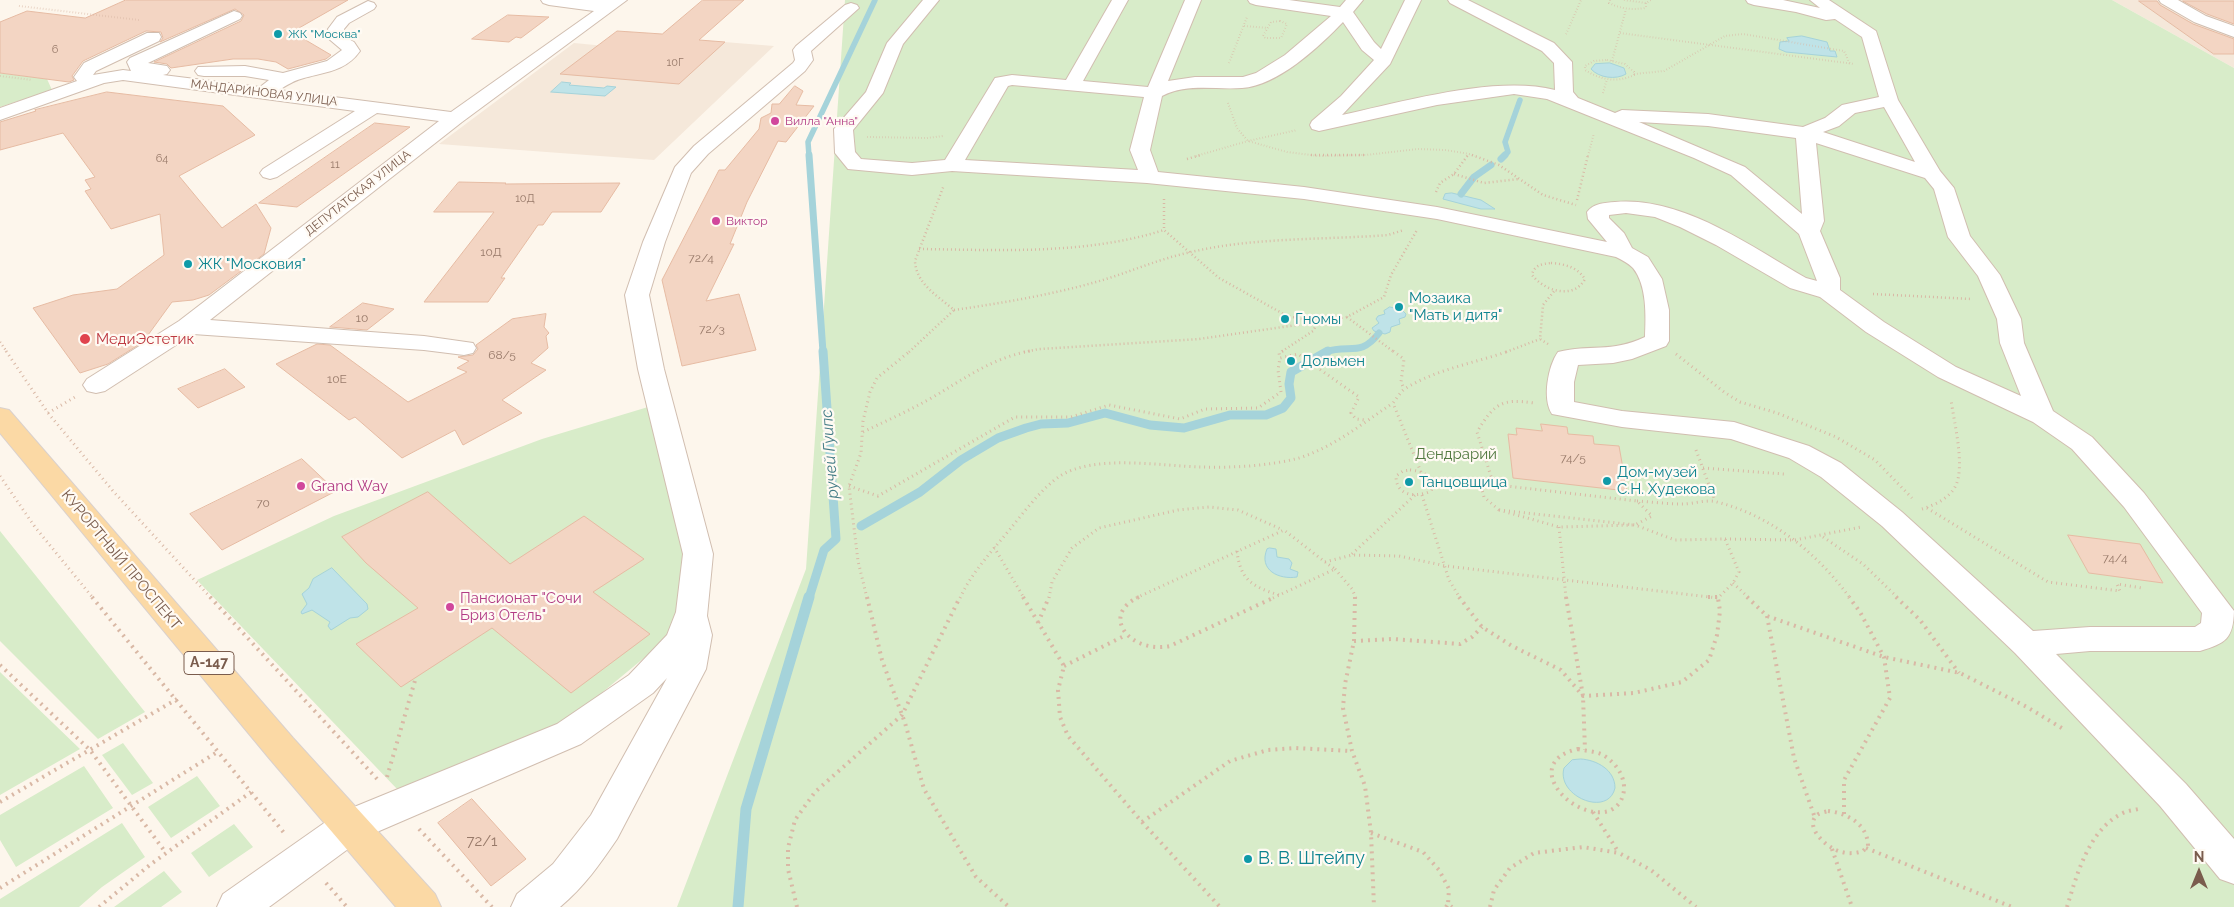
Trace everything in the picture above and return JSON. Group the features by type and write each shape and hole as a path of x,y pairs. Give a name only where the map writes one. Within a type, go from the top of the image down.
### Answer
{"main road":[{"name":"КУРОРТНЫЙ ПРОСПЕКТ","path":"0,416 281,748 421,907"}],"street":[{"path":"549,0 594,6 618,1"},
{"path":"930,0 895,43 874,94 844,129 845,153 855,165 912,169 952,165 1153,176 1369,201 1438,213 1564,253 1623,252"},
{"path":"1072,86 1120,0"},
{"path":"1153,176 1140,150 1154,94 1193,0"},
{"path":"1256,0 1350,6"},
{"path":"1323,0 1350,6"},
{"path":"1320,125 1347,100 1384,60 1413,0"},
{"path":"1456,0 1548,48 1556,55 1563,62 1564,93 1572,102"},
{"path":"1754,0 1797,7 1826,16 1827,7 1870,35 1878,68 1889,100 1932,174 1944,188 1960,237 1989,275 2008,319 2012,343 2042,416"},
{"path":"2167,0 2200,19 2234,32"},
{"name":"ДЕПУТАТСКАЯ УЛИЦА","path":"96,385 188,326 455,118 618,1"},
{"path":"261,93 284,80 300,74 325,69 341,62 351,51 348,46 337,39 336,29 343,20 368,6"},
{"path":"952,165 1002,82 1012,80 1154,94 1166,86 1183,82 1237,83 1252,81 1282,64 1350,6"},
{"path":"1350,6 1368,46 1384,60"},
{"path":"237,907 350,826 569,734 641,684 681,642 692,612 698,554 651,370 637,295 654,242 682,171 701,150 799,67 804,60 802,50 851,8"},
{"path":"2219,10 2234,22"},
{"path":"234,16 142,58 136,62 137,68 166,71 255,71 270,73 284,80"},
{"path":"75,88 90,67 173,26"},
{"name":"МАНДАРИНОВАЯ УЛИЦА","path":"0,114 101,78 123,76 455,118"},
{"path":"1320,125 1437,100 1507,90 1551,94 1738,172 1809,231 1829,278 1828,292"},
{"path":"1805,133 1832,122 1849,109 1889,100"},
{"path":"270,172 374,107"},
{"path":"1603,115 1708,120 1805,133 1932,174"},
{"path":"1805,133 1813,221 1809,231"},
{"path":"2026,644 2090,639 2200,638 2218,629 2218,611 2134,500 2082,443 2042,416 1947,372 1875,327 1828,292 1798,283 1724,240 1659,211 1626,207 1604,209 1598,212 1599,219 1616,238 1623,252 1639,262 1649,276 1658,316 1657,341 1638,351 1610,357 1567,357 1561,382 1561,408 1622,419 1734,431 1799,452 1903,515 2026,644 2173,795 2234,867"},
{"path":"188,326 424,343 464,348"},
{"path":"531,907 567,877 590,849 604,827 689,669 696,635 692,612"}],"path":[{"path":"1556,55 1581,0"},
{"path":"1610,0 1609,3 1626,9 1646,8 1646,3"},
{"path":"1624,0 1646,3 1651,0"},
{"path":"19,6 171,24 173,26"},
{"path":"1612,61 1626,9"},
{"path":"1274,21 1287,24 1281,38 1276,40 1263,36 1267,28 1270,22 1274,21"},
{"path":"1244,26 1267,28"},
{"path":"1620,33 1878,68"},
{"path":"1634,74 1629,66 1612,61 1594,61 1585,66 1585,70 1590,74 1607,79 1625,79 1634,74 1664,71 1724,36 1743,34 1844,51 1850,64"},
{"path":"1437,197 1436,191 1440,183 1454,174 1469,154 1499,164 1543,195 1576,205 1603,115 1607,79"},
{"path":"1318,322 1287,316 1219,278 1192,252 1164,230 1153,176 1248,141 1320,125"},
{"path":"843,138 927,138 971,133"},
{"path":"952,165 919,249 914,271 921,282 954,310"},
{"path":"1454,174 1478,182 1492,183 1519,179"},
{"path":"862,433 926,401 967,375 1008,355 1039,349 1199,339 1347,317 1384,298 1390,275 1419,226 1388,235 1256,243 1192,252 1160,260 1096,282 1022,300 954,310 923,340 877,378 870,392 862,433 861,453 849,486 858,561 882,660 902,715 924,789 976,877 1009,907"},
{"path":"919,249 1005,250 1065,248 1125,241 1164,230"},
{"path":"1564,253 1583,276 1584,282 1582,286 1575,290 1555,290 1537,282 1532,272 1535,267 1564,253"},
{"path":"1540,339 1543,305 1555,290"},
{"path":"1828,292 1999,300"},
{"path":"1347,317 1404,359 1401,382 1404,389"},
{"path":"849,486 878,496 1015,417 1071,417 1109,404 1180,419 1205,409 1258,408 1281,392 1278,370 1279,353 1313,332 1318,322"},
{"path":"1540,339 1567,357"},
{"path":"797,907 788,869 788,848 795,820 815,792 902,715 968,581 1026,509 1059,477 1076,468 1100,463 1204,467 1260,464 1298,458 1332,445 1393,403 1404,389 1435,374 1487,359 1540,339"},
{"path":"1657,341 1740,402 1778,413 1836,437 1875,460 1915,501 1903,515"},
{"path":"0,342 48,413 113,491 384,787 416,677"},
{"path":"1280,358 1298,354 1353,392 1359,397 1351,413 1356,419 1366,420"},
{"path":"1499,510 1635,525 1674,540 1794,540 1823,536 1926,508 1944,499 1957,484 1958,461 1947,372"},
{"path":"1494,486 1478,432 1493,407 1501,402 1524,401 1561,408"},
{"path":"1393,403 1421,472"},
{"path":"1686,425 1715,501"},
{"path":"1703,468 1786,474"},
{"path":"1433,482 1432,489 1422,495 1415,496 1399,488 1396,479 1400,473 1406,471 1421,472 1427,475 1433,482 1480,483 1637,501 1683,504 1715,501 1768,522 1794,540 1832,574 1860,612 1884,657 1890,698 1844,780 1844,814"},
{"path":"0,476 35,527 177,699 280,828"},
{"path":"1480,483 1484,497 1499,510 1559,526 1635,525 1652,516 1637,501"},
{"path":"1422,495 1449,580 1463,603 1482,627 1512,646 1561,670 1583,696"},
{"path":"1352,555 1415,496"},
{"path":"1038,623 1048,602 1052,582 1072,548 1086,535 1099,528 1202,507 1222,507 1257,516 1284,530 1334,569 1352,589 1356,599 1354,641 1343,701 1352,751 1364,786 1372,833 1374,907"},
{"path":"1926,508 2048,582 2120,591 2117,584 2142,588"},
{"path":"1559,526 1563,579 1583,696 1585,750"},
{"path":"1284,530 1132,600 1122,613 1122,625 1126,636 1136,642 1154,648 1170,646 1334,569"},
{"path":"1823,536 1863,564 1920,620 1960,673"},
{"path":"1718,598 1733,583 1739,572 1725,539"},
{"path":"994,547 1064,666 1058,690 1060,717 1068,736 1142,822 1220,907"},
{"path":"1238,551 1238,562 1246,580 1264,590 1279,595"},
{"path":"1325,562 1352,555 1399,556 1446,566 1718,598"},
{"path":"1733,583 1767,616 1884,657 1960,673 2068,732"},
{"path":"1583,696 1634,693 1682,682 1709,660 1717,635 1720,611 1718,598"},
{"path":"1767,616 1794,758 1815,818"},
{"path":"1354,641 1393,638 1440,644 1460,644 1472,637 1482,627"},
{"path":"1064,666 1126,636"},
{"path":"0,665 90,750 166,853"},
{"path":"0,802 177,699"},
{"path":"1142,822 1230,761 1268,750 1295,748 1352,751"},
{"path":"1571,750 1585,750 1599,754 1612,762 1622,773 1626,785 1626,797 1618,806 1607,811 1593,811 1578,807 1565,798 1555,787 1552,775 1553,764 1560,755 1571,750"},
{"path":"0,888 219,751"},
{"path":"100,907 166,853 251,792"},
{"path":"2067,907 2085,855 2102,831 2124,813 2162,803 2173,795"},
{"path":"398,806 492,907"},
{"path":"1593,811 1619,853"},
{"path":"1828,811 1844,814 1862,827 1867,836 1866,848 1861,853 1852,855 1832,849 1822,842 1816,833 1813,825 1815,818 1820,813 1828,811"},
{"path":"1372,833 1423,852 1439,870 1449,888 1449,906"},
{"path":"1490,907 1494,890 1510,868 1534,853 1583,847 1619,853 1651,870 1696,907"},
{"path":"1866,848 2012,907"},
{"path":"1832,849 1852,907"}],"shaded area":[{"path":"2112,0 2234,0 2234,68"},
{"path":"699,40 774,46 654,160 439,144 574,43 616,47"}],"green space":[{"name":"Дендрарий","path":"845,0 2112,0 2234,68 2234,907 677,907 806,569"},
{"path":"0,73 47,79 52,90 0,107"},
{"name":"Пансионат \"Сочи Бриз Отель\"","path":"648,407 689,539 673,634 564,724 397,789 197,580 334,516 542,439"},
{"path":"0,531 145,712 98,739 0,641"},
{"path":"0,672 80,749 0,795"},
{"path":"123,743 153,783 132,795 102,755"},
{"path":"84,766 113,808 16,867 0,840 0,815"},
{"path":"197,776 220,806 171,838 148,807"},
{"path":"122,823 145,857 102,887 79,907 0,907 0,899"},
{"path":"234,824 253,847 209,877 191,853"},
{"path":"164,871 182,892 161,907 114,907"}],"water":[{"path":"1802,36 1827,42 1830,51 1835,51 1837,57 1786,52 1779,49 1780,42 1789,41 1787,38"},
{"path":"1610,63 1624,68 1626,74 1608,77 1598,74 1591,69 1595,64"},
{"path":"562,82 571,83 569,85 604,88 607,86 616,87 605,96 551,92"},
{"path":"1452,193 1481,200 1495,209 1481,209 1443,199 1445,194"},
{"path":"1390,307 1402,310 1406,314 1405,317 1399,319 1400,324 1391,327 1390,332 1385,334 1374,331 1372,328 1379,323 1376,319 1378,316 1385,314 1384,311"},
{"path":"1267,549 1276,549 1277,557 1289,559 1292,563 1290,569 1298,572 1297,577 1283,577 1268,568 1265,563 1265,556"},
{"path":"332,568 367,604 368,609 358,617 350,618 331,630 328,626 330,622 312,610 302,614 301,612 307,604 302,594 309,588 313,579"},
{"path":"1581,759 1599,764 1612,776 1615,788 1610,797 1603,801 1584,800 1575,795 1568,787 1564,778 1564,768 1572,760"}],"building":[{"path":"126,0 348,0 292,32 331,55 326,59 288,69 276,62 258,59 233,59 171,68 167,64 154,62 241,21 244,15 235,9 160,42 163,38 161,32 146,31 83,61 72,76 74,80 69,82 0,73 0,22 27,11 85,18"},
{"path":"703,0 744,0 699,40 725,42 679,84 560,74 617,31 662,34"},
{"path":"2139,1 2157,1 2160,5 2193,24 2234,39 2234,54 2214,54"},
{"path":"2183,1 2234,1 2234,24 2207,14"},
{"path":"508,15 549,17 521,38 516,37 509,42 472,39"},
{"path":"795,86 803,91 796,105 814,106 786,142 778,141 747,202 730,244 734,244 706,301 739,294 756,350 682,366 662,280 719,170 725,170 759,129 761,118 771,113 772,104 779,104"},
{"path":"107,92 223,106 255,135 179,176 222,228 256,204 271,228 264,254 209,295 193,300 172,302 143,342 108,364 80,373 33,308 73,295 117,289 164,255 160,214 111,229 85,191 91,189 85,180 95,177 63,133 0,150 0,122 35,110"},
{"path":"375,123 410,127 297,207 259,203"},
{"path":"459,182 505,184 620,183 601,212 552,212 543,225 538,225 501,278 505,278 488,302 424,302 494,212 434,212"},
{"path":"363,303 394,309 367,330 330,327"},
{"path":"546,314 544,327 549,333 546,336 548,348 531,363 546,370 502,400 522,413 463,445 455,430 402,458 355,417 349,420 276,364 317,344 330,345 408,402 467,372 457,368 469,361 458,357 473,355 478,349 476,345 512,319"},
{"path":"225,369 245,387 198,408 178,389"},
{"path":"1541,424 1567,427 1568,434 1593,436 1594,444 1619,446 1627,491 1513,478 1508,434 1517,435 1516,428 1542,431"},
{"path":"302,459 336,491 222,550 190,514"},
{"path":"428,492 510,564 584,516 644,559 593,592 650,634 571,693 492,628 401,687 356,644 418,608 366,563 342,537"},
{"path":"2068,535 2140,544 2163,583 2089,573"},
{"path":"472,799 526,859 491,886 438,823"}],"waterway":[{"name":"ручей Гуипс","path":"809,156 808,142 875,0"},
{"path":"1501,159 1508,152 1505,142 1520,100"},
{"name":"ручей Гуипс","path":"809,155 823,352"},
{"path":"1461,194 1474,177 1491,165"},
{"path":"1327,351 1360,348 1372,341 1379,333"},
{"name":"ручей Гуипс","path":"809,598 824,550 836,539 823,351"},
{"path":"861,526 920,492 961,460 998,438 1026,428 1041,424 1068,423 1105,413 1150,425 1184,428 1230,415 1266,415 1283,408 1291,398 1289,384 1291,372 1327,351"},
{"name":"ручей Гуипс","path":"738,907 746,809 809,597"}],"place":[{"name":"ЖК \"Москва\"","path":"278,34"},
{"name":"Вилла \"Анна\"","path":"775,121"},
{"name":"Виктор","path":"716,221"},
{"name":"ЖК \"Московия\"","path":"188,264"},
{"name":"Мозаика \"Мать и дитя\"","path":"1399,307"},
{"name":"Гномы","path":"1285,319"},
{"name":"МедиЭстетик","path":"85,339"},
{"name":"Дольмен","path":"1291,361"},
{"name":"Дом-музей С.Н. Худекова","path":"1607,481"},
{"name":"Танцовщица","path":"1409,482"},
{"name":"Grand Way","path":"301,486"},
{"name":"Пансионат \"Сочи Бриз Отель\"","path":"450,607"},
{"name":"В. В. Штейпу","path":"1248,859"}]}
